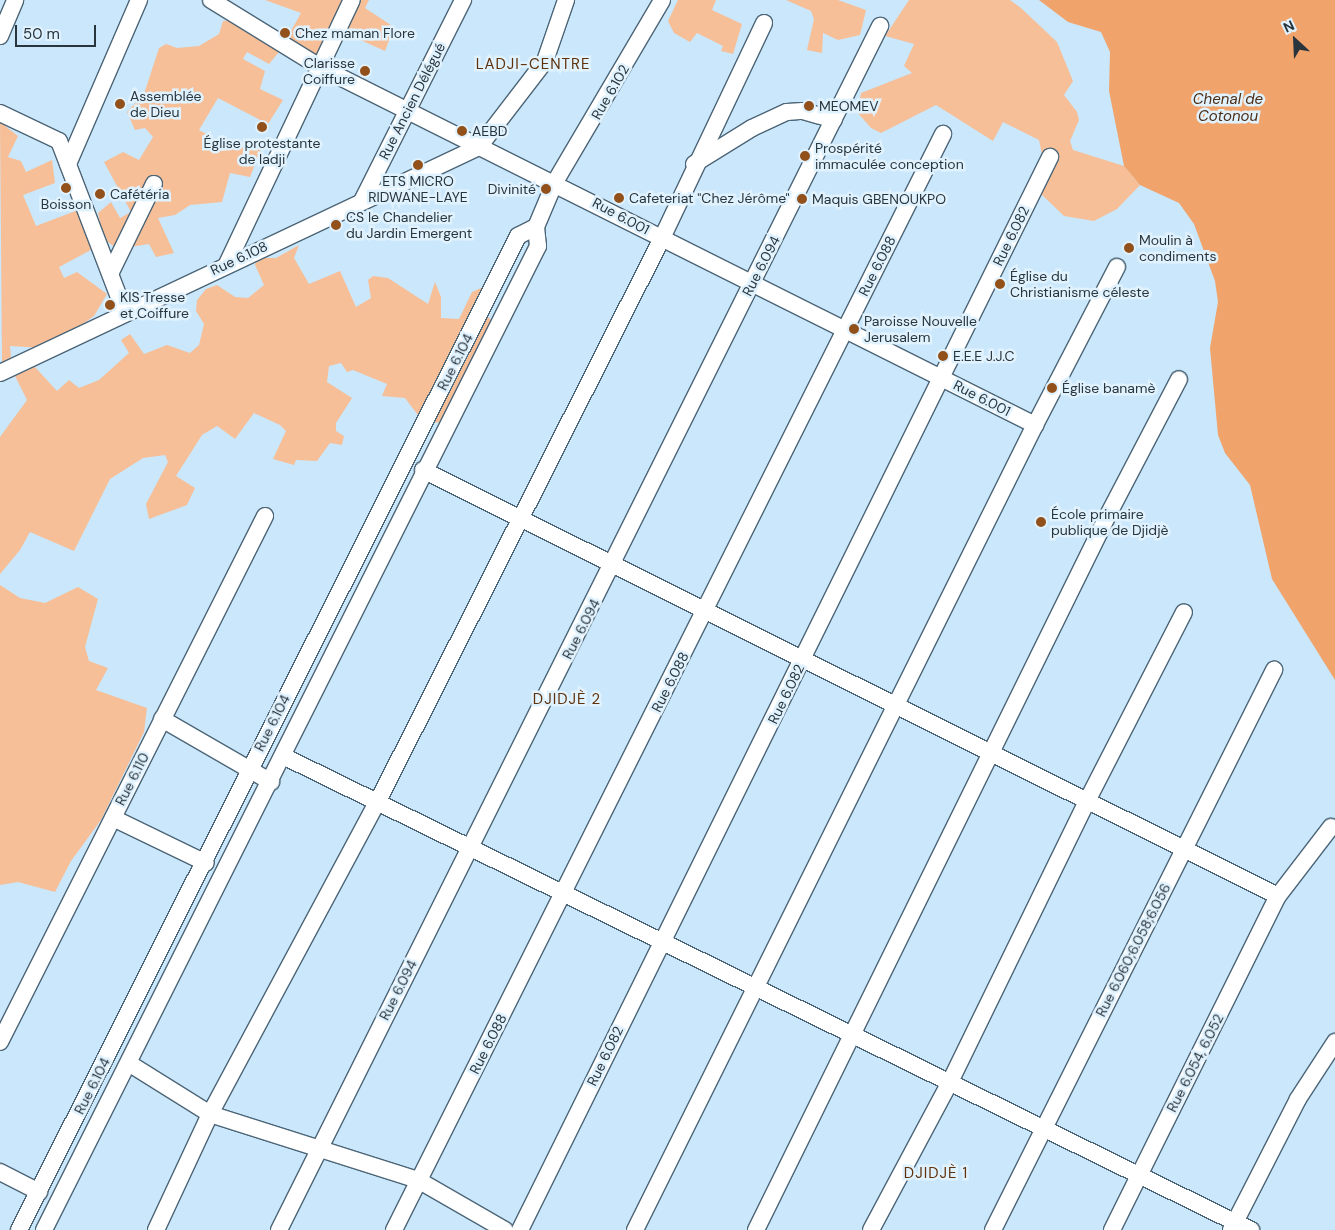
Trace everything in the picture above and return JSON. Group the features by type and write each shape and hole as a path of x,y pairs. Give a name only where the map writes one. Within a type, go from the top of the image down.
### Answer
{"street":[{"path":"0,36 16,0"},
{"path":"68,164 139,0"},
{"name":"Rue 6.001","path":"211,0 241,7 320,67 556,182 662,238 1035,425"},
{"path":"227,264 352,0"},
{"name":"Rue Ancien Délégué","path":"362,201 463,0"},
{"path":"479,146 545,61 566,0"},
{"name":"Rue 6.102","path":"556,182 662,0"},
{"path":"156,1230 210,1114 378,802 519,518 662,238 694,164 764,23"},
{"name":"Rue 6.094","path":"279,1230 613,565 880,26"},
{"path":"694,164 752,128 787,112 803,111 834,120"},
{"path":"0,113 60,141 125,313"},
{"name":"Rue 6.088","path":"394,1230 943,134"},
{"name":"Rue 6.108","path":"0,373 479,146"},
{"name":"Rue 6.082","path":"520,1230 1050,157"},
{"name":"Rue 6.104","path":"44,1230 272,782 423,470 538,246 536,227 556,182"},
{"path":"111,272 154,184"},
{"name":"Rue 6.104","path":"20,1230 206,863 248,770 518,236 536,227"},
{"path":"635,1230 1035,425 1117,268"},
{"path":"756,1230 851,1034 1179,379"},
{"path":"423,470 1278,896"},
{"name":"Rue 6.110","path":"0,1042 265,516"},
{"path":"871,1230 950,1082 1087,801 1184,612"},
{"name":"Rue 6.060;6.058;6.056","path":"993,1230 1274,670"},
{"path":"162,719 248,770 272,782"},
{"path":"283,756 1044,1128 1139,1175 1233,1226 1251,1230"},
{"path":"113,818 206,863"},
{"name":"Rue 6.054, 6.052","path":"1112,1230 1278,896 1332,827"},
{"path":"1233,1226 1298,1099 1335,1042"},
{"path":"130,1064 210,1114 317,1151 418,1180 505,1230"},
{"path":"0,1172 39,1192"}],"shaded area":[{"path":"265,0 369,0 365,8 394,27 385,51 356,38 340,24 313,69 279,52 269,64 247,52 243,59 265,71 260,89 283,100 268,124 218,98 199,130 228,146 261,149 250,177 230,173 222,202 190,205 175,215 158,218 174,253 156,257 149,244 117,249 103,238 98,213 111,202 120,218 131,212 104,162 123,152 139,160 153,137 145,128 135,130 127,112 144,94 159,48 166,44 177,48 199,46 219,34 223,21 231,20 287,38 301,13"},
{"path":"678,0 716,0 712,10 742,24 733,54 721,51 723,46 697,33 690,42 674,33 668,21"},
{"path":"786,0 838,0 866,10 860,35 838,40 823,33 822,53 807,50 814,19 811,11"},
{"path":"909,0 1010,0 1021,8 1057,42 1073,81 1064,95 1077,112 1079,120 1070,141 1073,150 1124,166 1140,185 1117,209 1094,221 1064,216 1039,192 1045,169 1039,140 1003,122 993,141 936,105 881,133 871,128 857,112 861,93 912,73 904,66 914,44 885,36"},
{"path":"0,122 18,136 8,157 21,161 26,172 52,160 55,183 23,195 36,226 78,210 88,224 91,250 59,267 64,278 77,272 107,294 94,316 74,330 45,348 10,346 11,357 2,363"},
{"path":"299,245 294,258 309,284 340,271 356,307 371,298 368,280 373,276 388,278 428,304 435,282 441,297 441,318 459,319 472,292 488,285 498,291 498,298 486,297 482,313 500,326 454,422 424,423 405,398 382,396 387,384 353,370 347,372 341,363 329,366 327,382 352,398 336,423 336,431 344,436 342,445 330,443 317,461 296,460 294,465 273,459 286,431 280,425 254,413 235,439 217,426 202,435 176,476 195,488 187,505 149,519 146,504 168,462 165,455 143,458 110,479 74,551 30,532 20,550 0,574 0,437 27,400 14,374 35,367 57,391 69,380 79,388 99,380 129,353 121,340 130,334 144,354 167,345 190,353 199,345 204,324 196,311 197,300 206,289 217,285 235,297 248,298 264,285 255,265 257,258 276,258"},
{"path":"0,585 20,598 45,603 78,587 98,599 85,647 89,661 108,668 96,690 147,708 144,732 101,820 71,861 55,892 18,882 0,885"}],"water":[{"name":"Chenal de Cotonou","path":"1039,0 1335,0 1335,680 1272,579 1250,485 1225,453 1218,435 1210,348 1218,302 1215,281 1194,224 1179,203 1140,185 1124,166 1109,91 1110,52 1101,32 1068,22"}],"place":[{"name":"Chez maman Flore","path":"285,33"},
{"name":"Clarisse Coiffure","path":"365,71"},
{"name":"Assemblée de Dieu","path":"120,104"},
{"name":"MEOMEV","path":"809,106"},
{"name":"Église protestante de ladji","path":"262,127"},
{"name":"AEBD","path":"462,131"},
{"name":"Prospérité immaculée conception","path":"805,156"},
{"name":"ETS MICRO RIDWANE-LAYE","path":"418,165"},
{"name":"Boisson","path":"66,188"},
{"name":"Divinité","path":"546,189"},
{"name":"Cafétéria","path":"100,194"},
{"name":"Cafeteriat \"Chez Jérôme\"","path":"619,198"},
{"name":"Maquis GBENOUKPO","path":"802,199"},
{"name":"CS le Chandelier du Jardin Emergent","path":"336,225"},
{"name":"Moulin à condiments","path":"1129,248"},
{"name":"Église du Christianisme céleste","path":"1000,284"},
{"name":"KIS Tresse et Coiffure","path":"110,305"},
{"name":"Paroisse Nouvelle Jerusalem","path":"854,329"},
{"name":"E.E.E J.J.C","path":"943,356"},
{"name":"Église banamè","path":"1052,388"},
{"name":"École primaire publique de Djidjè","path":"1041,522"}],"district":[{"name":"LADJI-CENTRE","path":"533,65"},
{"name":"DJIDJÈ 2","path":"567,700"},
{"name":"DJIDJÈ 1","path":"936,1174"}]}
